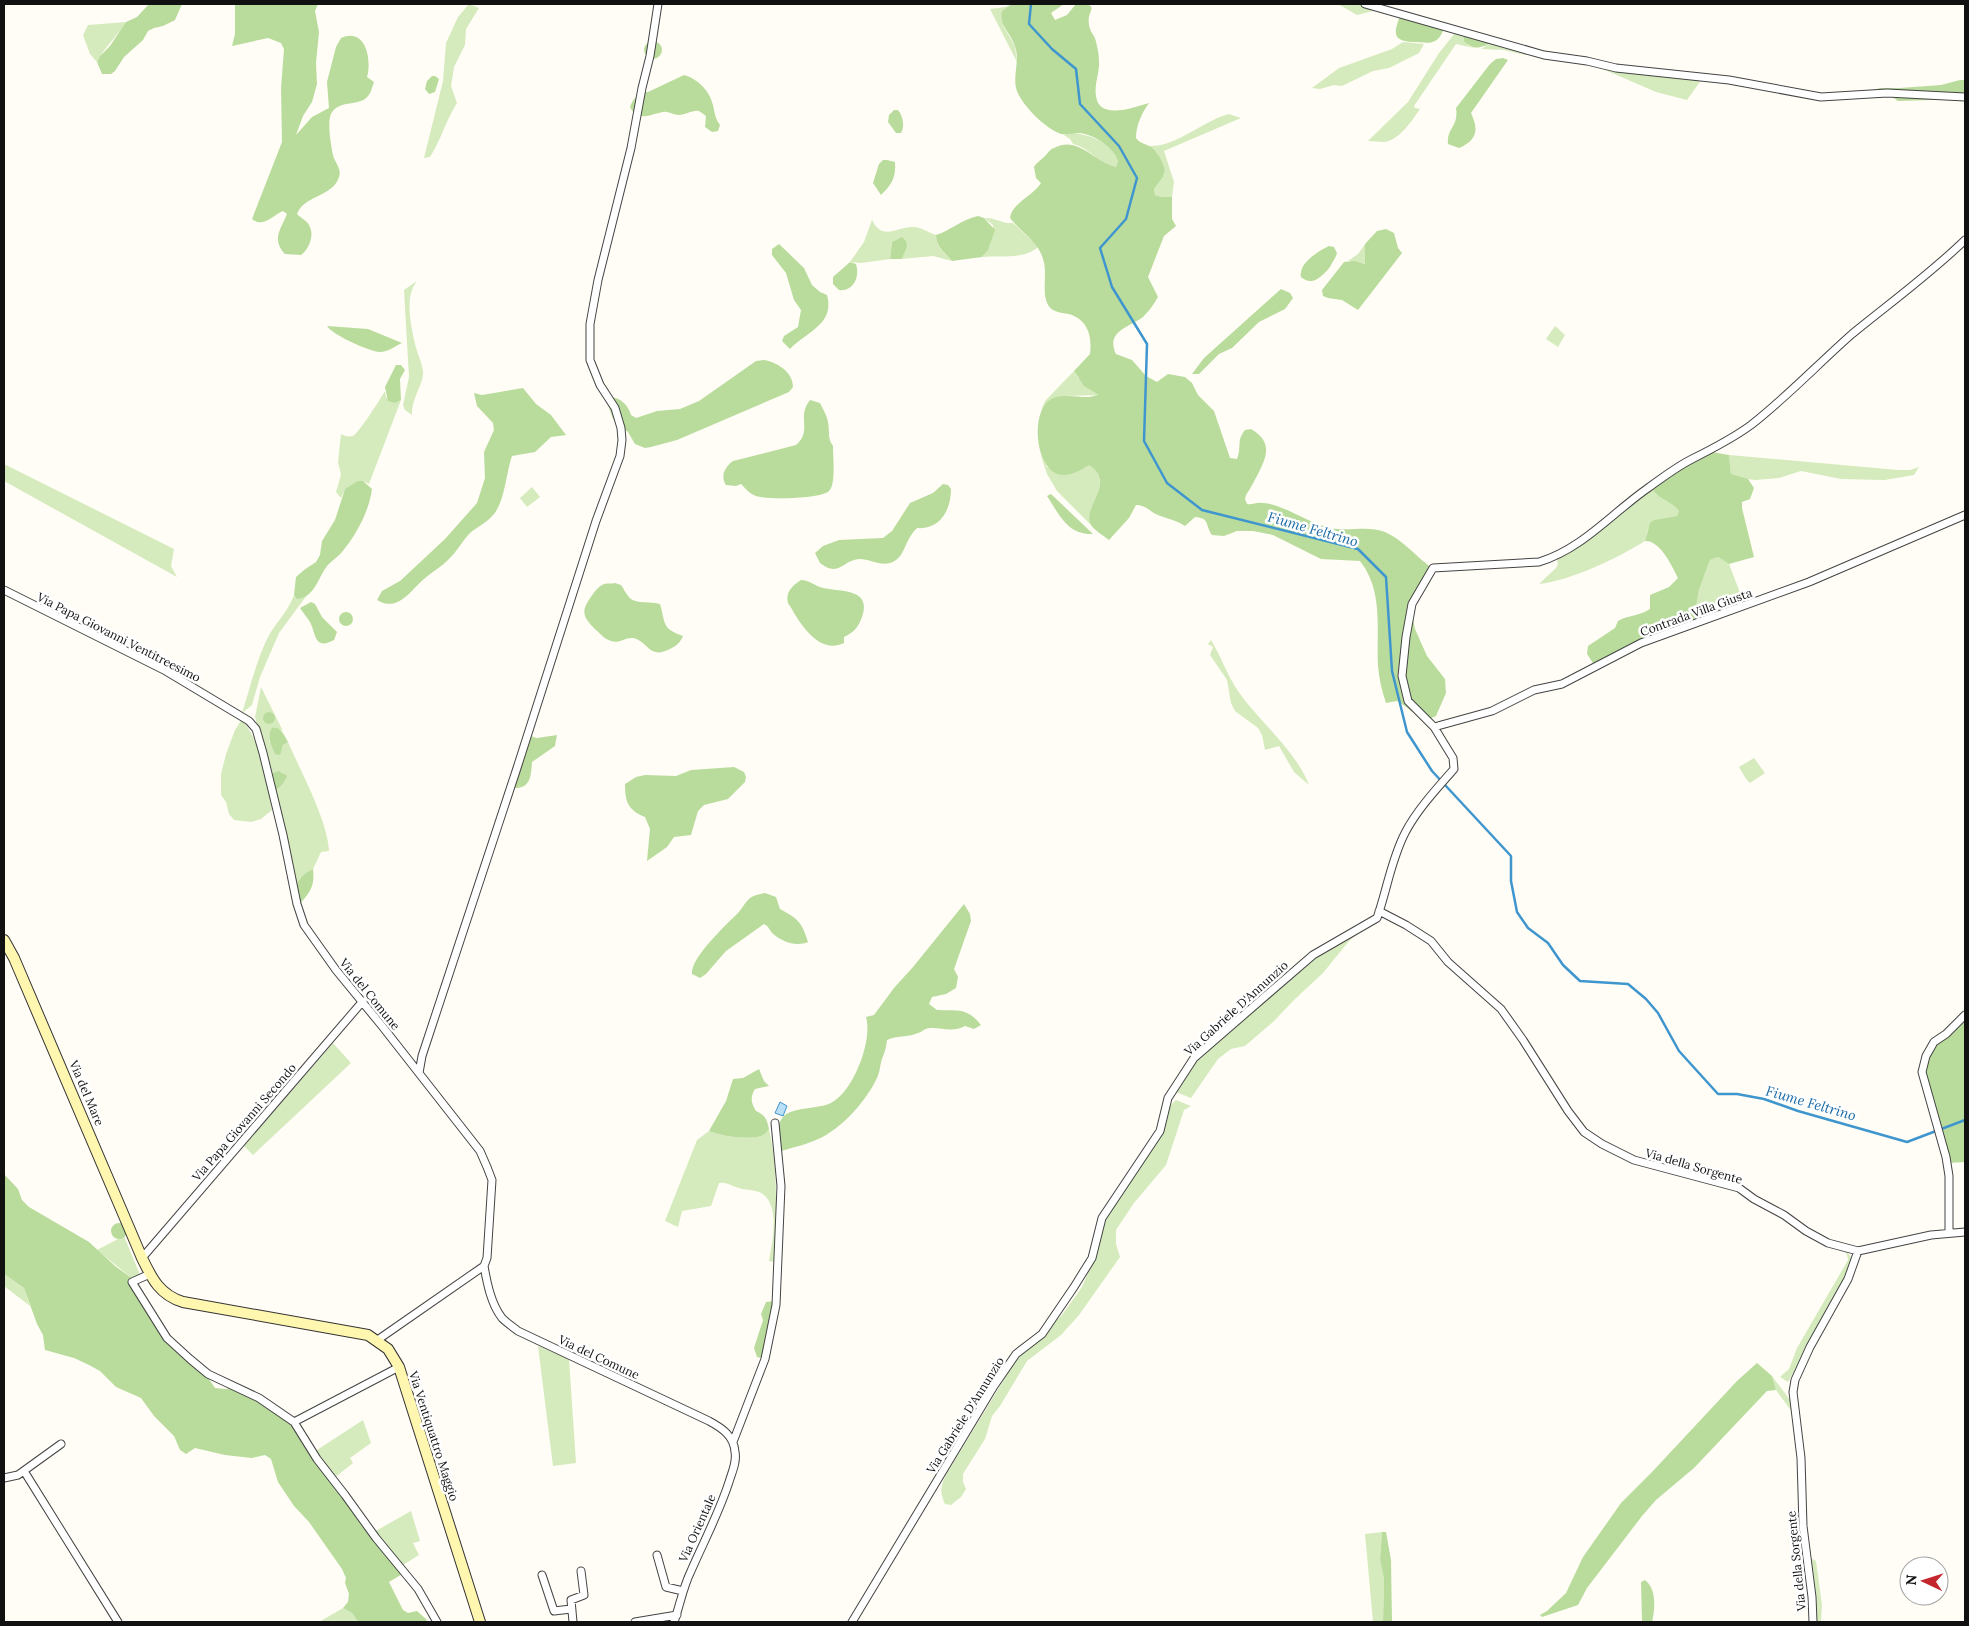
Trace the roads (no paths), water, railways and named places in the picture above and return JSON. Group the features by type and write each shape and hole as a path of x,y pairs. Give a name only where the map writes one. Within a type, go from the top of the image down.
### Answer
{"street":[{"path":"419,1073 425,1046 596,521 620,456 622,440 615,408 600,385 590,360 590,324 598,280 629,158 650,56 658,4"},
{"path":"1365,4 1544,55 1587,61 1616,68 1729,80 1820,97 1887,93 1965,97"},
{"path":"1380,912 1396,854 1405,832 1454,768 1453,758 1434,728 1408,701 1402,676 1412,604 1433,568 1539,562 1552,558 1576,545 1668,473 1693,458 1703,455 1752,424 1852,334 1947,257 1965,240"},
{"name":"Contrada Villa Giusta","path":"1434,728 1492,711 1534,690 1562,684 1642,643 1809,582 1965,515"},
{"name":"Via Papa Giovanni Ventitreesimo","path":"4,590 164,670 249,721"},
{"name":"Via del Comune","path":"249,721 256,729 264,753 283,835 296,904 304,925 336,970 363,1001 480,1151 492,1180 487,1258 484,1266 488,1287 502,1318 518,1331 709,1421 728,1434 733,1442"},
{"name":"Via della Sorgente","path":"1380,912 1406,925 1431,941 1448,962 1501,1009 1568,1111 1584,1132 1602,1144 1634,1160 1739,1188 1828,1243 1858,1250 1848,1279 1810,1347 1795,1380 1793,1392 1801,1458 1802,1526 1812,1597 1813,1622"},
{"name":"Via Gabriele D'Annunzio","path":"852,1622 994,1386 1016,1354 1042,1334 1092,1258 1102,1218 1160,1131 1168,1098 1194,1058 1313,955 1377,918 1380,912"},
{"name":"Via del Mare","path":"4,940 21,973 142,1258"},
{"name":"Via Papa Giovanni Secondo","path":"142,1258 363,1001"},
{"path":"1949,1233 1949,1176 1946,1157 1922,1072 1926,1056 1934,1042 1946,1034 1965,1015"},
{"path":"733,1442 765,1359 776,1305 781,1186 775,1122"},
{"path":"1858,1250 1931,1235 1965,1232"},
{"name":"Via Ventiquattro Maggio","path":"142,1258 150,1274 164,1293 183,1302 368,1335 388,1350 399,1367 480,1622"},
{"path":"376,1341 484,1266"},
{"path":"150,1274 132,1282 167,1338 208,1374 259,1398 294,1422 317,1459 376,1538 418,1589 437,1622"},
{"path":"294,1422 399,1367"},
{"name":"Via Orientale","path":"676,1618 690,1572 714,1523 724,1495 736,1453 733,1442"},
{"path":"4,1478 18,1475 61,1444"},
{"path":"24,1471 118,1622"},
{"path":"656,1555 666,1587 683,1591"},
{"path":"573,1622 571,1600 584,1595 581,1571"},
{"path":"542,1575 554,1611 571,1609"},
{"path":"635,1622 676,1618"}],"water":[{"path":"780,1102 787,1106 783,1116 775,1113"}],"waterway":[{"name":"Fiume Feltrino","path":"1031,4 1029,24 1052,49 1076,69 1080,104 1119,146 1137,178 1126,219 1100,248 1112,287 1147,344 1144,441 1167,483 1202,510 1358,549 1386,577 1392,671 1407,732 1432,771 1511,856 1511,881 1517,912 1528,928 1548,943 1563,965 1580,981 1628,984 1646,999 1658,1013 1679,1051 1718,1094 1737,1094 1764,1099 1798,1111 1907,1142 1965,1120"}]}
